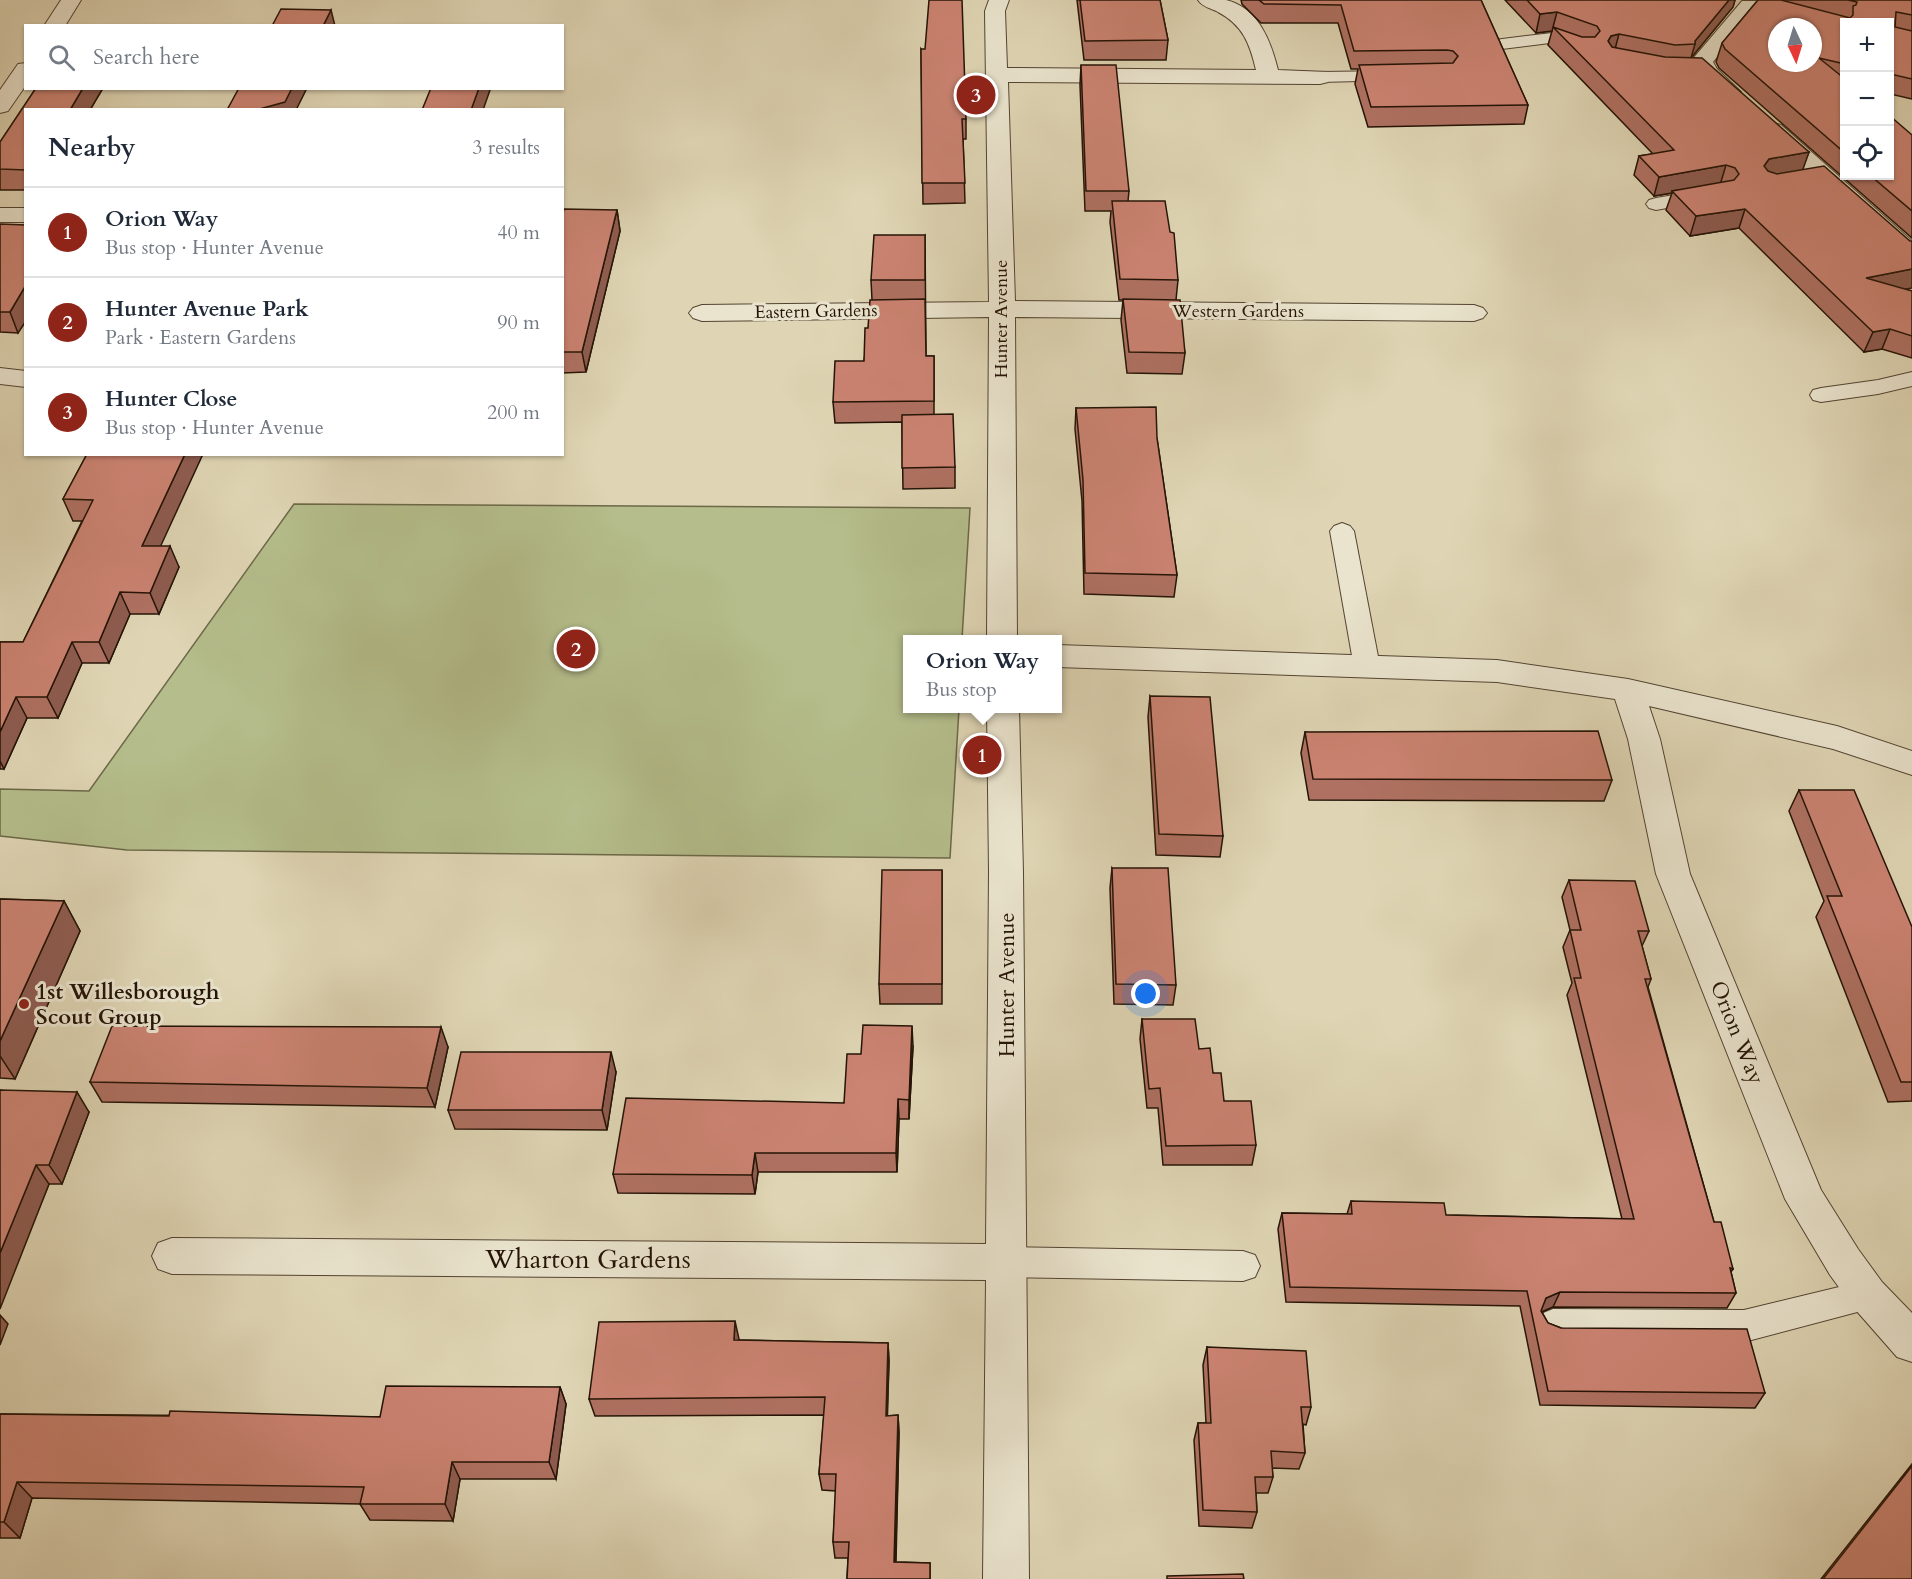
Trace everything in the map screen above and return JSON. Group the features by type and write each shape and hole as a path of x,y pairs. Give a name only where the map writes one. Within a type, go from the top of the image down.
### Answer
{"street":[{"path":"55,24 71,0"},
{"name":"Hunter Avenue","path":"999,0 995,11 1002,309 1002,635"},
{"path":"1208,0 1229,8 1252,25 1261,46 1269,77"},
{"path":"1752,5 1695,69 1753,113 1814,178 1912,254"},
{"path":"0,106 24,73"},
{"path":"997,75 1320,77"},
{"path":"0,215 24,215"},
{"name":"Western Gardens","path":"1002,309 1474,313"},
{"name":"Eastern Gardens","path":"702,313 1002,309"},
{"path":"0,376 24,379"},
{"path":"1062,656 1497,671 1628,690 1837,738 1912,763"},
{"name":"Orion Way","path":"1628,690 1644,739 1673,874 1805,1199 1844,1262 1868,1295 1912,1343"},
{"name":"Hunter Avenue","path":"1003,713 1006,872 1006,1579"},
{"name":"Wharton Gardens","path":"172,1256 1005,1262"}],"lane":[{"path":"1502,44 1552,38 1584,50"},
{"path":"1320,77 1409,76"},
{"path":"1656,204 1720,193"},
{"path":"1821,395 1878,387 1912,379"},
{"path":"1342,531 1367,666"},
{"path":"1005,1262 1243,1266"},
{"path":"1553,1325 1744,1326 1868,1295"}],"green space":[{"path":"294,504 970,508 962,635 903,635 903,713 959,713 950,858 127,850 0,836 0,789 89,791"}],"building":[{"path":"929,0 962,0 966,119 962,119 965,183 922,183 921,49 925,49"},
{"path":"1080,0 1160,0 1168,40 1085,41"},
{"path":"1259,0 1481,0 1528,105 1371,107 1359,65 1453,63 1458,56 1453,51 1447,50 1354,51 1341,5 1264,4"},
{"path":"1527,0 1729,0 1695,41 1695,44 1675,45 1619,34 1611,36 1608,41 1612,47 1665,57 1702,58 1809,152 1769,159 1764,166 1768,171 1777,174 1824,166 1912,241 1912,269 1866,278 1912,291 1912,336 1890,329 1873,332 1745,209 1696,216 1672,191 1734,180 1739,174 1735,168 1726,165 1659,177 1639,156 1674,150 1553,27 1582,37 1595,37 1600,31 1597,26 1557,12 1540,14"},
{"path":"1758,0 1781,0 1850,18 1840,18 1840,63 1822,59 1822,18 1768,18 1768,72 1822,72 1822,60 1840,75 1840,149 1725,49 1722,43"},
{"path":"1848,0 1912,0 1912,15 1896,12 1895,27 1912,31 1912,79 1894,75 1894,18 1850,18 1853,15 1853,6 1857,2"},
{"path":"281,9 331,10 324,24 273,24"},
{"path":"1081,65 1116,65 1129,191 1086,191"},
{"path":"35,90 82,90 71,108 24,108 24,170 0,169 0,142"},
{"path":"238,90 291,90 285,102 263,108 228,108"},
{"path":"430,90 478,90 472,108 423,108"},
{"path":"1894,119 1912,135 1912,211 1876,180 1894,180"},
{"path":"1112,201 1165,201 1170,232 1174,233 1178,280 1120,279"},
{"path":"564,209 617,210 582,352 564,352"},
{"path":"0,224 24,225 24,288 10,312 0,312"},
{"path":"874,235 925,235 925,280 871,280"},
{"path":"925,299 926,356 934,356 934,401 833,402 835,361 864,361 865,328 868,328 870,300"},
{"path":"1123,299 1180,300 1185,353 1129,352"},
{"path":"1156,407 1157,438 1177,575 1085,573 1083,480 1076,408"},
{"path":"953,414 955,467 902,468 902,415"},
{"path":"86,456 184,456 142,546 170,546 150,593 120,592 99,642 72,642 47,697 16,697 0,732 0,642 23,642 93,500 63,499"},
{"path":"1150,696 1210,697 1223,836 1159,834"},
{"path":"1598,731 1612,780 1313,779 1305,732"},
{"path":"1799,790 1854,790 1912,927 1912,1082 1901,1082 1827,896 1842,896"},
{"path":"1112,868 1168,868 1176,985 1116,984"},
{"path":"882,870 942,870 942,984 879,984"},
{"path":"1569,880 1635,881 1649,931 1638,931 1651,979 1645,979 1714,1222 1721,1222 1733,1269 1730,1268 1736,1293 1560,1292 1546,1298 1541,1311 1548,1323 1561,1328 1747,1329 1765,1393 1548,1391 1527,1291 1290,1287 1282,1213 1352,1214 1351,1201 1444,1203 1446,1215 1634,1219 1574,978 1581,978 1570,930 1581,930"},
{"path":"0,899 64,901 0,1041"},
{"path":"1142,1019 1195,1019 1199,1049 1210,1048 1213,1073 1221,1073 1224,1101 1251,1101 1256,1145 1166,1146 1160,1088 1149,1089"},
{"path":"863,1025 912,1026 909,1100 898,1099 896,1153 755,1153 752,1175 613,1174 626,1098 844,1103 847,1054 861,1054"},
{"path":"112,1026 441,1027 427,1088 90,1082"},
{"path":"461,1052 611,1052 602,1110 448,1110"},
{"path":"0,1090 77,1092 49,1165 36,1165 0,1253"},
{"path":"735,1321 734,1340 888,1343 886,1416 898,1415 894,1562 930,1563 930,1579 847,1579 849,1542 833,1542 836,1474 819,1474 825,1397 589,1399 599,1322"},
{"path":"1207,1347 1306,1351 1311,1407 1301,1407 1305,1453 1271,1451 1273,1477 1255,1477 1257,1512 1203,1510 1198,1423 1211,1423"},
{"path":"386,1386 560,1387 549,1462 452,1462 445,1504 360,1504 364,1487 17,1482 4,1522 0,1522 0,1414 169,1416 170,1411 380,1417"},
{"path":"1912,1466 1912,1579 1823,1579"},
{"path":"1243,1574 1244,1579 1167,1579 1167,1576"}],"place":[{"name":"Hunter Close","path":"976,95"},
{"name":"Hunter Avenue Park","path":"576,649"},
{"name":"Orion Way","path":"982,755"},
{"name":"1st Willesborough Scout Group","path":"24,1004"}]}
